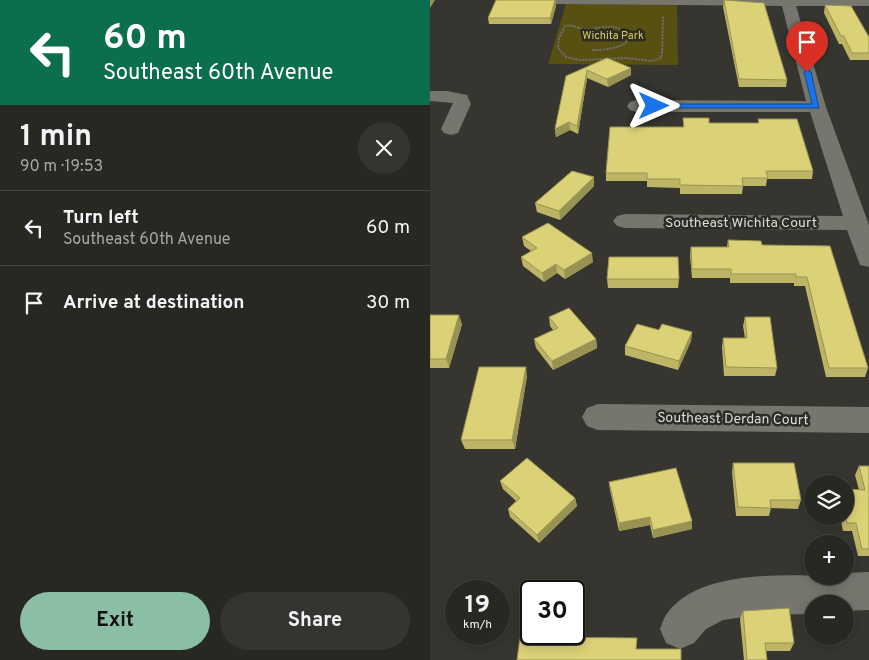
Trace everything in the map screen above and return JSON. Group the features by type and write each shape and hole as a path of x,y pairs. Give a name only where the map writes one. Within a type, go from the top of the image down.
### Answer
{"street":[{"path":"552,0 869,2"},
{"path":"788,1 817,107 869,259"},
{"path":"430,96 447,96 461,99 462,104 451,129"},
{"path":"636,106 817,107"},
{"name":"Southeast Wichita Court","path":"625,222 856,223"},
{"name":"Southeast Derdan Court","path":"598,417 869,420"},
{"path":"680,629 688,619 700,610 733,598 757,595 810,595 869,591"}],"path":[{"path":"592,50 605,50 621,46 626,43 628,35 625,31 613,27 596,26 583,29 570,24 564,26 559,38 558,48 566,56 587,59 624,58 644,62 653,62 661,58 663,1"}],"green space":[{"name":"Wichita Park","path":"566,4 677,5 678,65 548,64"}],"building":[{"path":"496,0 555,0 550,18 488,18"},
{"path":"724,0 764,3 787,80 739,79"},
{"path":"825,5 851,6 869,37 869,53 852,53"},
{"path":"607,58 631,68 607,79 587,70 577,126 569,122 555,129 566,76"},
{"path":"683,118 709,118 709,123 759,123 758,119 797,119 813,171 766,171 768,178 742,178 743,186 680,185 680,179 647,179 647,173 606,173 610,127 684,127"},
{"path":"572,171 594,177 559,211 535,203"},
{"path":"548,223 592,253 564,270 556,264 542,273 521,257 537,248 522,237"},
{"path":"728,240 761,241 762,245 830,246 868,368 829,368 807,277 796,277 796,274 731,274 731,269 692,269 691,247 729,247"},
{"path":"609,257 678,257 679,279 607,279"},
{"path":"569,308 596,339 552,361 534,339 558,328 549,317"},
{"path":"430,315 459,315 446,359 430,359"},
{"path":"745,317 770,317 777,368 726,367 723,338 747,338"},
{"path":"637,324 659,330 662,324 692,332 679,361 625,346"},
{"path":"479,367 526,367 512,440 461,440"},
{"path":"527,458 575,498 537,535 508,509 520,498 500,481"},
{"path":"733,463 794,463 801,500 770,500 771,508 738,507"},
{"path":"859,466 869,466 869,549 862,549 856,523 854,523 854,489 865,490"},
{"path":"676,468 692,521 653,530 650,517 619,523 609,482"},
{"path":"789,608 794,643 765,643 767,660 747,660 743,611"},
{"path":"520,637 520,645 585,645 585,638 637,638 636,649 681,649 681,660 517,660"}],"route":[{"path":"654,106 817,107 807,72"}]}
